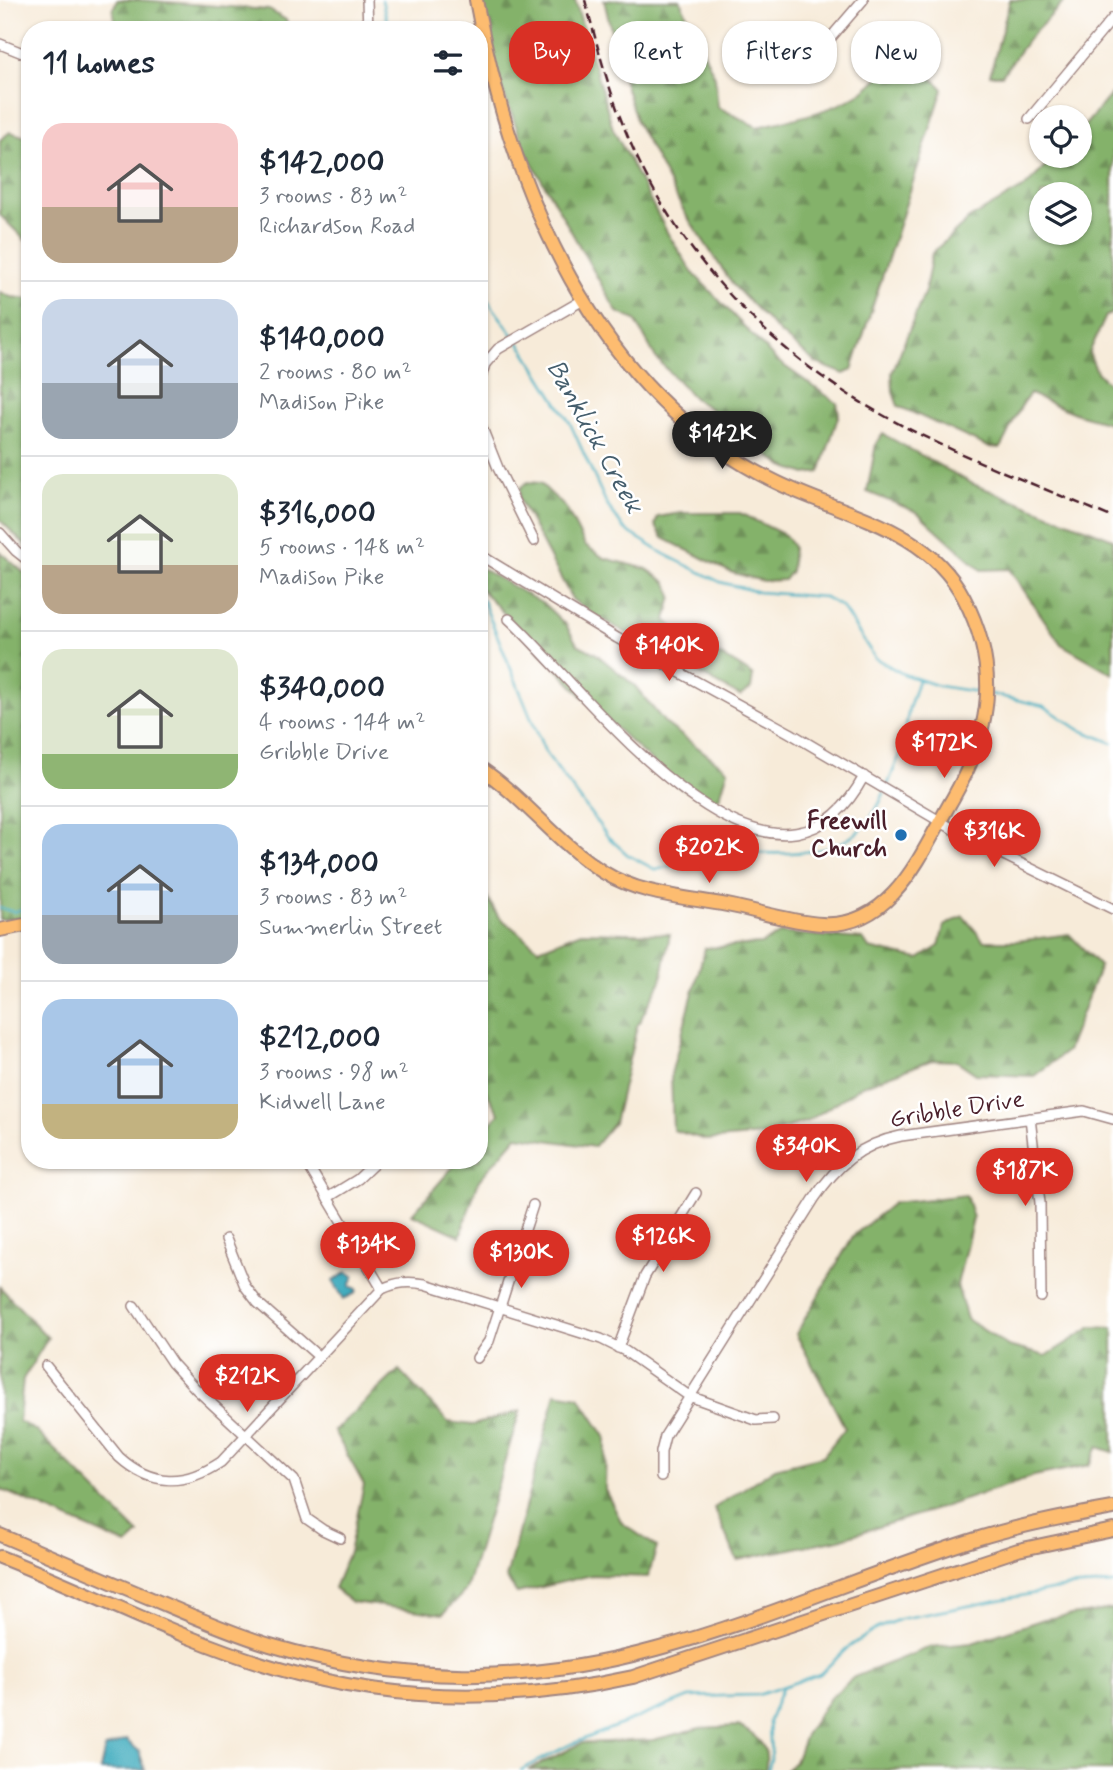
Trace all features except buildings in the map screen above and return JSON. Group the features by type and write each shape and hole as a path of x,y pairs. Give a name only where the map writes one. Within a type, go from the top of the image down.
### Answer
{"main road":[{"path":"476,0 480,21"},
{"path":"488,57 528,192 583,300 623,359 683,422 729,456 777,483 894,530 934,559 965,599 979,633 986,666 987,709 979,743 958,789 902,885 879,908 848,922 816,924 626,884 602,872 488,774"},
{"path":"0,930 21,926"},
{"path":"0,1535 202,1620 270,1645 326,1660 390,1671 491,1676 568,1669 659,1648 974,1540 1031,1524 1113,1508"},
{"path":"0,1557 200,1641 277,1669 388,1692 500,1696 573,1689 633,1677 1018,1550 1113,1530"}],"street":[{"path":"367,0 368,21"},
{"path":"837,30 863,0"},
{"path":"1041,105 1113,18"},
{"path":"0,44 21,52"},
{"path":"488,356 583,300"},
{"path":"488,443 534,541"},
{"path":"0,533 21,553"},
{"path":"488,560 617,638 790,733 939,821 1013,862 1113,909"},
{"path":"509,619 648,761 716,814 736,824 767,832 800,832 819,824 845,807 864,776"},
{"name":"Gribble Drive","path":"661,1477 663,1443 689,1396 814,1199 830,1176 847,1159 893,1138 1084,1111 1113,1119"},
{"path":"1030,1118 1040,1203 1041,1297"},
{"path":"310,1169 382,1289"},
{"path":"327,1198 358,1179 369,1169"},
{"path":"618,1348 646,1276 696,1193"},
{"path":"477,1358 489,1341 533,1205"},
{"path":"226,1239 245,1286 258,1303 318,1356"},
{"path":"46,1366 130,1467 152,1477 172,1481 193,1478 221,1462 248,1435 382,1289 405,1282 425,1284 601,1339 689,1396 756,1420 773,1419"},
{"path":"134,1306 172,1363 195,1388 294,1480 307,1519 341,1538"}],"green space":[{"path":"117,0 140,0 269,10 286,21 115,21 113,9"},
{"path":"482,0 575,0 581,21 509,21 509,84 595,84 595,68 613,129 668,234 693,273 776,360 837,403 839,414 820,472 806,474 783,466 749,441 728,420 695,399 656,358 635,320 617,312 526,152 500,84"},
{"path":"604,0 680,0 690,21 609,21"},
{"path":"1010,0 1066,0 1030,37 1002,75 990,75"},
{"path":"708,62 715,77 718,107 757,127 835,106 859,94 871,84 938,84 943,89 852,370 844,374 816,363 780,333 733,285 686,215 637,123 625,84 708,84"},
{"path":"1113,92 1113,313 1106,316 1089,353 1097,372 1113,388 1113,424 1077,414 1030,394 1000,448 988,447 898,406 893,392 892,373 925,291 932,253 969,219 1029,183 1029,245 1092,245 1092,182 1030,182 1044,168 1092,168 1092,117"},
{"path":"10,132 21,135 21,236 0,215 0,140"},
{"path":"0,292 21,298 21,541 0,520"},
{"path":"883,434 973,484 1113,539 1113,674 1061,644 1009,569 981,570 917,512 867,492 876,444"},
{"path":"527,482 540,483 566,508 585,545 604,558 647,569 667,583 672,596 666,620 686,636 753,676 751,689 740,696 587,611 572,599 519,499 520,488"},
{"path":"681,513 740,513 785,535 793,547 791,571 784,580 763,581 730,572 663,538 655,525 658,517"},
{"path":"0,552 21,570 21,918 0,920"},
{"path":"488,572 545,605 566,625 577,644 595,653 635,686 665,723 728,770 720,797 712,801 679,787 589,703 488,596"},
{"path":"488,899 498,916 539,949 581,932 670,934 661,981 637,1026 614,1123 594,1147 517,1136 479,1180 460,1236 412,1214 451,1169 488,1169 488,1127 499,1114 488,1095"},
{"path":"963,916 984,941 1017,941 1069,934 1100,966 1067,1051 1034,1076 976,1074 957,1061 932,1060 862,1086 808,1121 762,1135 706,1140 673,1130 671,1074 705,948 761,944 781,933 863,939 869,948 919,959 939,946 944,926"},
{"path":"966,1195 973,1218 957,1285 967,1319 1008,1346 1046,1356 1092,1327 1113,1328 1113,1452 1098,1447 1089,1465 1034,1476 839,1539 737,1560 714,1508 775,1468 823,1456 845,1428 796,1334 853,1236 893,1203"},
{"path":"0,1287 48,1338 23,1379 19,1421 36,1431 139,1534 127,1545 0,1489"},
{"path":"399,1370 448,1422 473,1425 520,1411 466,1590 443,1614 351,1602 334,1588 349,1552 364,1485 334,1431"},
{"path":"556,1393 579,1397 606,1438 605,1490 622,1523 657,1547 648,1577 592,1575 517,1593 506,1578"},
{"path":"1113,1609 1113,1770 786,1770 795,1762 805,1735 830,1698 854,1677 930,1647 972,1643 1044,1619"},
{"path":"739,1726 761,1743 766,1755 765,1770 528,1770 582,1743 653,1740 700,1728"}],"water":[{"path":"347,1272 354,1276 350,1286 357,1289 356,1293 344,1299 333,1281"},
{"path":"126,1740 139,1751 145,1770 100,1770 105,1748"}],"waterway":[{"name":"Banklick Creek","path":"382,0 387,21"},
{"name":"Banklick Creek","path":"488,301 525,351 570,423 607,505 624,529 664,554 720,582 758,592 824,597 842,607 875,658 903,674 939,686 984,693"},
{"path":"488,613 545,752 608,837 628,855 656,870 726,852 802,852 836,845 863,827 875,812 884,793"},
{"path":"887,787 903,746 909,708 918,680"},
{"name":"Banklick Creek","path":"990,694 1044,706 1078,729 1113,743"},
{"path":"0,908 14,912 21,909"},
{"path":"521,1770 567,1746 689,1697 758,1695 820,1674 846,1649 876,1629 900,1619 1067,1587 1113,1584"},
{"path":"768,1770 771,1759 769,1721 782,1688"}],"railway":[{"path":"585,0 614,99 646,176 670,218 698,257 764,329 801,361 881,414 966,456 1113,518"}],"place":[{"name":"Freewill Church","path":"901,835"}]}
